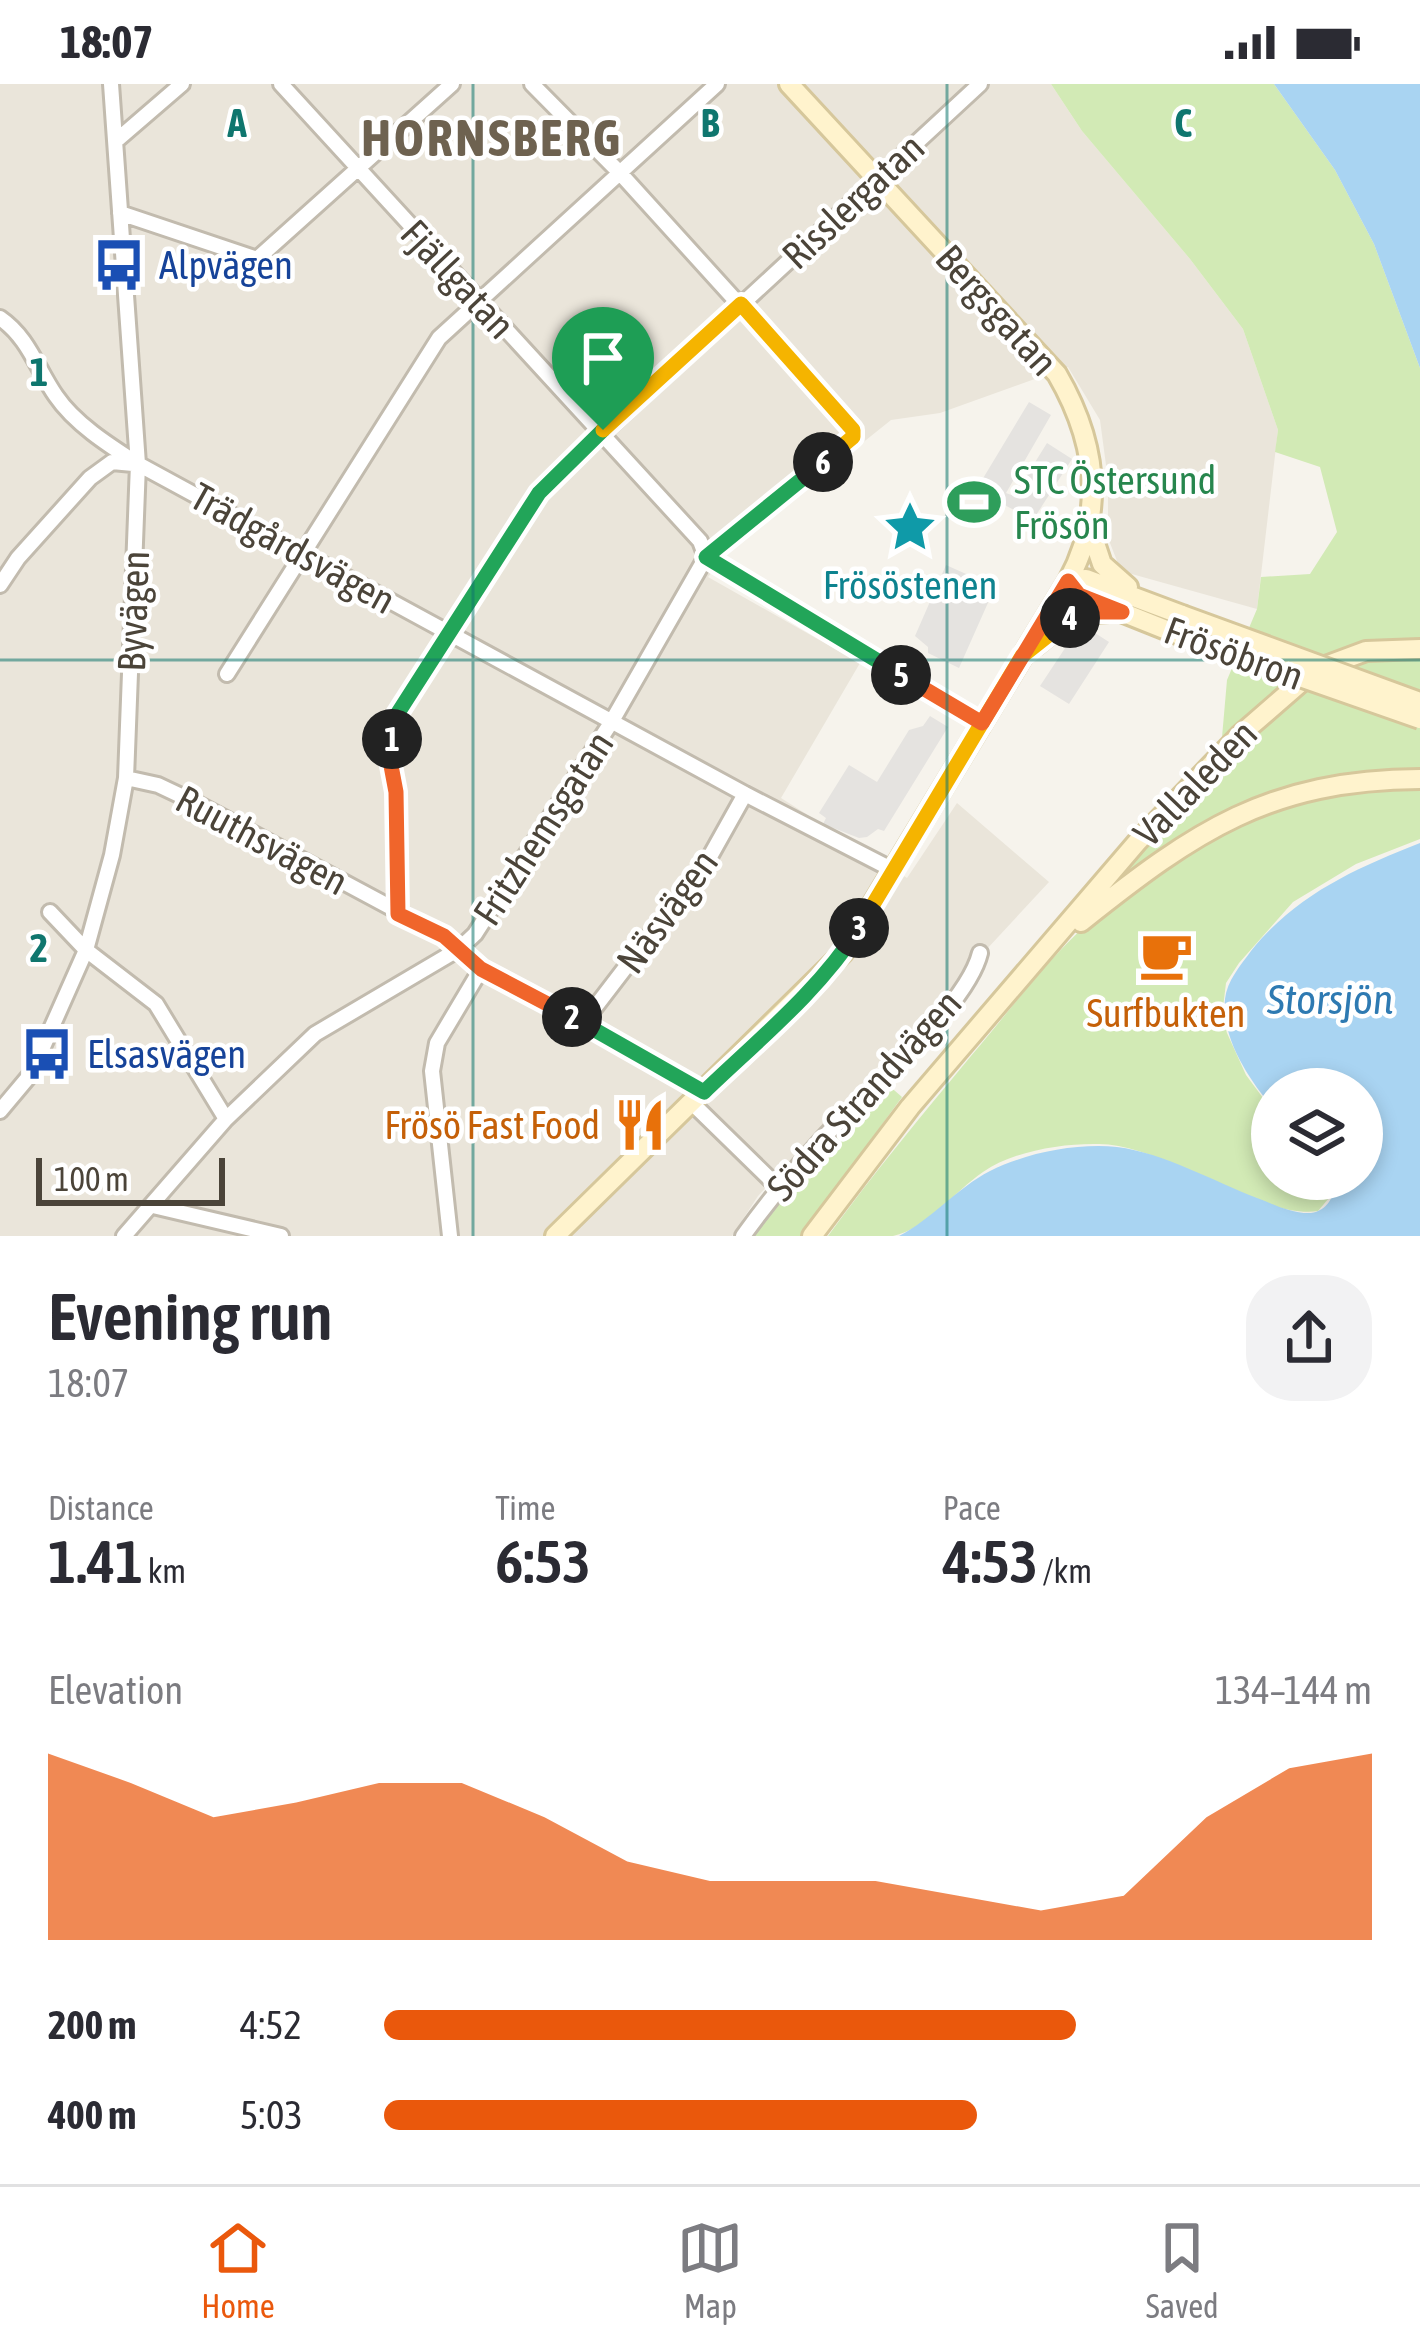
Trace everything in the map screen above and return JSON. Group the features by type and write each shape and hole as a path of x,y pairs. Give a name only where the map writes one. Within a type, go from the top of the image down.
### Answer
{"street":[{"name":"Byvägen","path":"0,1111 7,1092 31,1074 86,950 112,855 126,778 138,464 111,84"},
{"path":"117,140 182,84"},
{"name":"Fjällgatan","path":"281,84 479,303 603,430 700,541 706,557 982,723"},
{"path":"120,213 257,259 452,84"},
{"path":"532,84 741,304"},
{"path":"227,674 440,338 717,84"},
{"name":"Bergsgatan","path":"555,1236 844,953 1068,581 1090,528 1090,451 1074,404 1057,374 789,84"},
{"name":"Risslergatan","path":"398,914 396,792 389,755 396,716 539,493 980,84"},
{"name":"Fritzhemsgatan","path":"124,1236 226,1119 315,1034 459,949 476,934 612,722 706,557 853,437 848,424 741,304"},
{"path":"0,319 34,356 58,400 104,442 138,464"},
{"path":"0,585 18,558 90,478 112,461 138,464"},
{"name":"Trädgårdsvägen","path":"138,464 893,869"},
{"path":"1090,528 1102,564 1149,602"},
{"name":"Frösöbron","path":"1068,581 1085,579 1149,602 1178,624 1420,719"},
{"name":"Frösöbron","path":"1068,581 1079,595 1122,612 1178,624 1420,702"},
{"path":"1022,656 1072,617 1084,612 1122,612"},
{"name":"Frösöbron","path":"1366,651 1420,650"},
{"name":"Vallaleden","path":"812,1236 910,1107 1138,841 1253,722 1315,670 1366,651"},
{"name":"Ruuthsvägen","path":"126,778 158,785 196,803 444,936 481,969 583,1023 698,1097 778,1187"},
{"name":"Vallaleden","path":"1049,948 1166,855 1245,812 1336,785 1414,779"},
{"name":"Näsvägen","path":"583,1023 655,928 693,887 746,794"},
{"path":"50,912 86,950 156,1004 226,1119"},
{"name":"Södra Strandvägen","path":"742,1236 778,1187 911,1049 976,970 980,952"},
{"path":"450,1236 432,1071 437,1043 481,969"},
{"path":"153,1206 281,1236"}],"shaded area":[{"path":"0,84 1051,84 1082,131 1243,329 1278,430 1257,609 1121,571 1108,538 1108,480 1100,420 1068,367 940,413 891,420 730,549 708,577 860,663 781,798 907,878 957,803 1049,882 758,1196 732,1236 0,1236"},
{"path":"1029,402 1051,415 1006,493 1014,496 1047,443 1072,459 1033,520 976,490"},
{"path":"946,565 995,587 959,668 928,653 928,647 915,636"},
{"path":"1081,624 1109,642 1069,704 1040,686"},
{"path":"930,716 948,727 884,831 859,838 823,824 826,818 819,813 849,765 877,782 909,730 923,726"}],"green space":[{"path":"1051,84 1274,84 1335,170 1374,244 1420,368 1420,772 1353,772 1264,795 1125,872 1171,818 1218,783 1227,680 1257,609 1261,577 1310,574 1337,532 1320,467 1275,452 1278,430 1243,329 1082,131"},
{"path":"1420,787 1420,839 1356,864 1293,902 1226,983 1222,1016 1251,1082 1251,1198 1153,1156 1125,1147 1085,1144 1039,1150 995,1165 905,1232 828,1236 1041,972 1119,897 1222,832 1337,794"},
{"path":"887,1084 902,1097 801,1236 753,1236 790,1186"},
{"path":"1258,1200 1327,1200 1318,1211"}],"water":[{"path":"1274,84 1420,84 1420,368 1374,244 1335,170"},
{"name":"Storsjön","path":"1420,843 1420,1236 899,1236 990,1171 1068,1148 1117,1147 1153,1155 1251,1195 1251,1200 1304,1213 1317,1212 1329,1200 1383,1200 1383,1068 1251,1068 1251,1078 1232,1043 1225,1014 1231,980 1268,931 1307,899 1349,874"}],"place":[{"name":"Alpvägen","path":"119,265"},
{"name":"STC Östersund Frösön","path":"974,502"},
{"name":"Frösöstenen","path":"910,527"},
{"name":"Surfbukten","path":"1166,955"},
{"name":"Elsasvägen","path":"47,1054"},
{"name":"Frösö Fast Food","path":"640,1125"}],"district":[{"name":"HORNSBERG","path":"492,138"}],"route":[{"path":"603,430 539,493 396,716 389,755 396,792 398,914 444,936 481,969 704,1092 844,953 881,894 893,869 907,850 1022,656 1072,617 1084,612 1122,612 1079,595 1068,581 982,723 706,557 853,437 853,430 741,304 603,430"}]}
